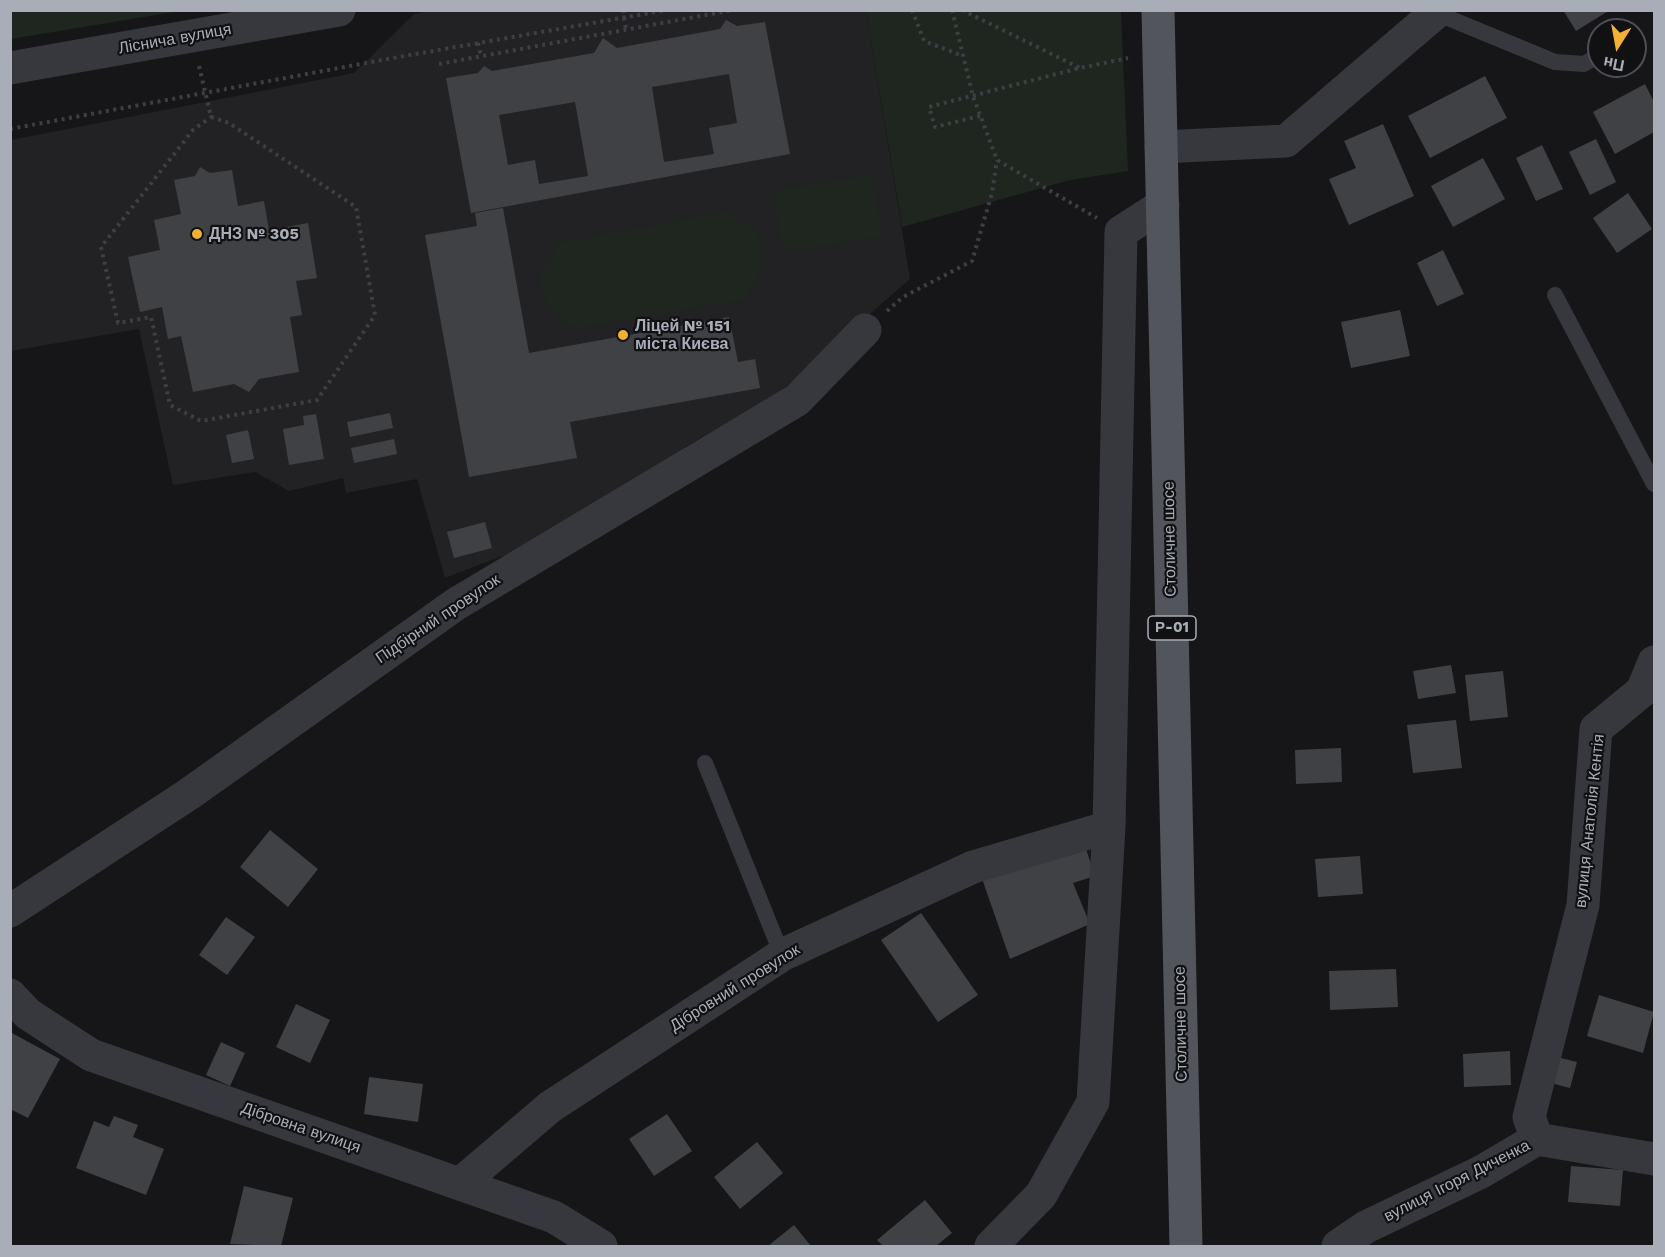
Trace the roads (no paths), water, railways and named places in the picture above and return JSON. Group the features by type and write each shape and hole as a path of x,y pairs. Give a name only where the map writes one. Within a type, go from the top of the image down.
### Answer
{"main road":[{"name":"Столичне шосе","path":"1158,10 1186,1246"}],"street":[{"name":"Ліснича вулиця","path":"10,68 339,10"},
{"path":"1161,147 1286,141 1438,12"},
{"path":"991,1246 1041,1195 1093,1102 1109,827 1121,232 1163,205"},
{"name":"Підбірний провулок","path":"10,911 189,794 456,604 797,399 865,330"},
{"name":"вулиця Анатолія Кентія","path":"1537,1139 1529,1117 1583,905 1596,729 1642,691 1654,662"},
{"name":"Дібровний провулок","path":"461,1183 550,1107 782,955 973,867 1109,827"},
{"name":"Дібровна вулиця","path":"10,995 28,1014 91,1055 554,1217 601,1246"},
{"name":"вулиця Ігоря Диченка","path":"1338,1246 1366,1227 1480,1172 1537,1139 1654,1159"}],"lane":[{"path":"1438,12 1555,62 1584,64 1587,62"},
{"path":"1555,295 1654,484"},
{"path":"705,763 782,955"}],"place":[{"name":"ДНЗ № 305","path":"197,234"},
{"name":"Ліцей № 151 міста Києва","path":"623,335"}]}
